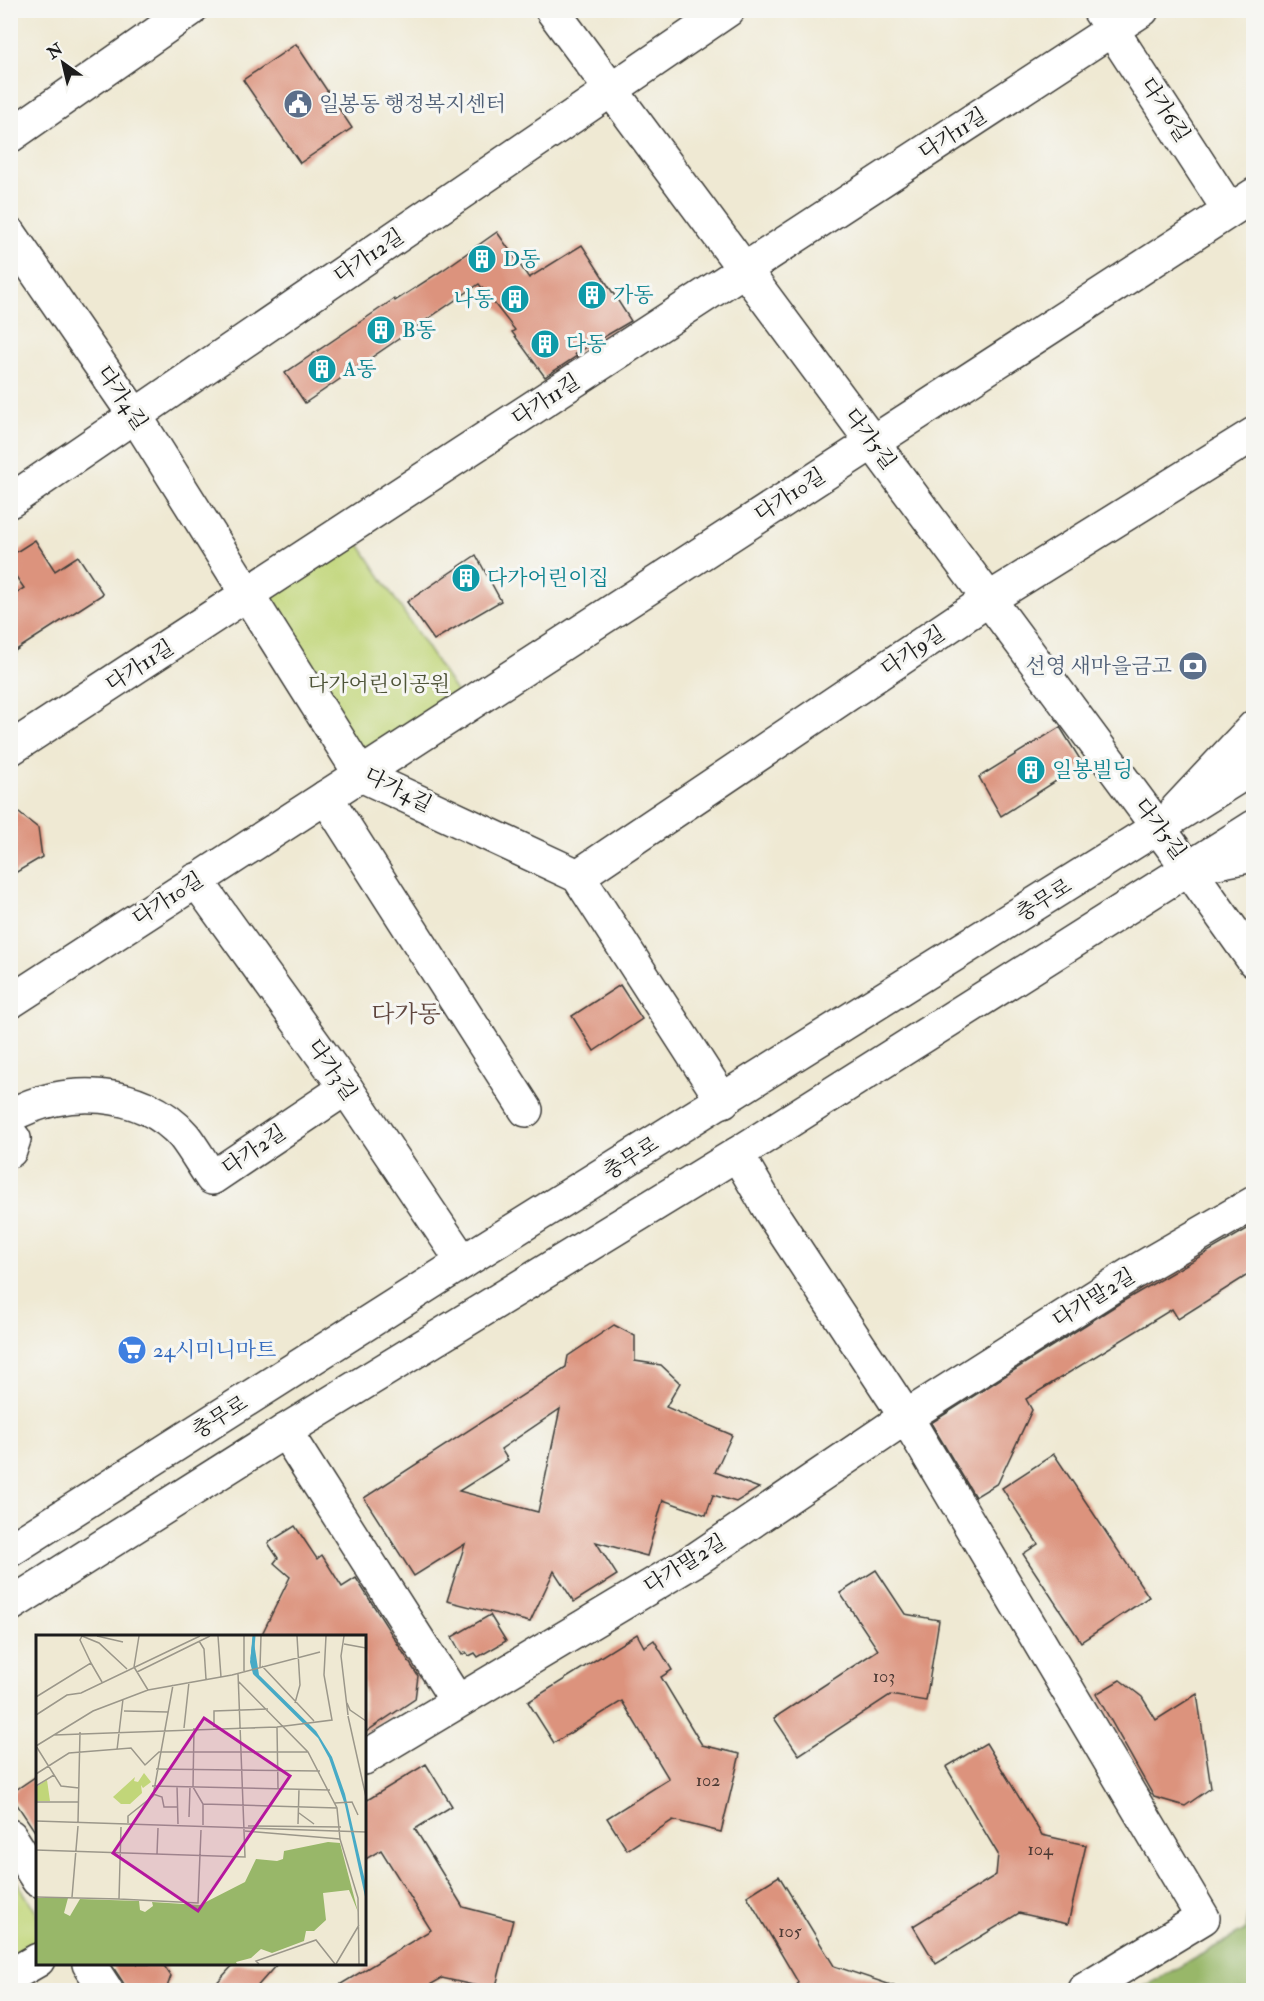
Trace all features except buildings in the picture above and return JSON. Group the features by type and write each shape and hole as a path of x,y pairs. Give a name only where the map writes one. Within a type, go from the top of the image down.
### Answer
{"street":[{"name":"다가5길","path":"552,10 1188,868"},
{"name":"다가12길","path":"10,501 728,10"},
{"name":"다가11길","path":"10,749 246,597 744,269 1106,20 1142,10"},
{"path":"10,136 174,15"},
{"name":"다가6길","path":"1106,20 1241,202"},
{"name":"다가10길","path":"10,1002 1241,202"},
{"name":"다가4길","path":"10,234 136,417 246,597 361,775 578,876"},
{"name":"다가9길","path":"578,876 989,599 1254,434"},
{"path":"1159,828 1254,727"},
{"name":"충무로","path":"10,1550 463,1262 1254,767"},
{"path":"326,797 526,1110"},
{"path":"10,1605 285,1431 737,1154 1254,827"},
{"path":"1188,868 1254,855"},
{"path":"1188,868 1254,961"},
{"path":"578,876 723,1101"},
{"name":"다가3길","path":"196,880 346,1088 463,1262"},
{"name":"다가2길","path":"10,1116 26,1107 82,1095 116,1098 150,1109 183,1136 212,1178 346,1088"},
{"path":"10,1134 14,1139 10,1151"},
{"path":"737,1154 771,1212 906,1417 1203,1918 1084,1990"},
{"name":"다가말2길","path":"366,1757 698,1558 906,1417 1131,1274 1254,1203"},
{"path":"285,1431 457,1701"},
{"path":"10,1836 36,1877"},
{"path":"10,1976 36,1960"},
{"path":"89,1965 106,1990"}],"green space":[{"name":"다가어린이공원","path":"353,535 461,699 376,758 353,753 265,612 269,591"},
{"path":"10,1871 36,1912 36,1943 11,1959"},
{"path":"1253,1887 1253,1990 1138,1990 1245,1930"}],"place":[{"name":"일봉동 행정복지센터","path":"298,104"},
{"name":"D동","path":"482,259"},
{"name":"가동","path":"592,295"},
{"name":"나동","path":"515,299"},
{"name":"B동","path":"381,330"},
{"name":"다동","path":"545,344"},
{"name":"A동","path":"322,369"},
{"name":"다가어린이집","path":"466,578"},
{"name":"선영 새마을금고","path":"1193,666"},
{"name":"일봉빌딩","path":"1031,770"},
{"name":"24시미니마트","path":"132,1350"}],"district":[{"name":"다가동","path":"406,1014"}]}
